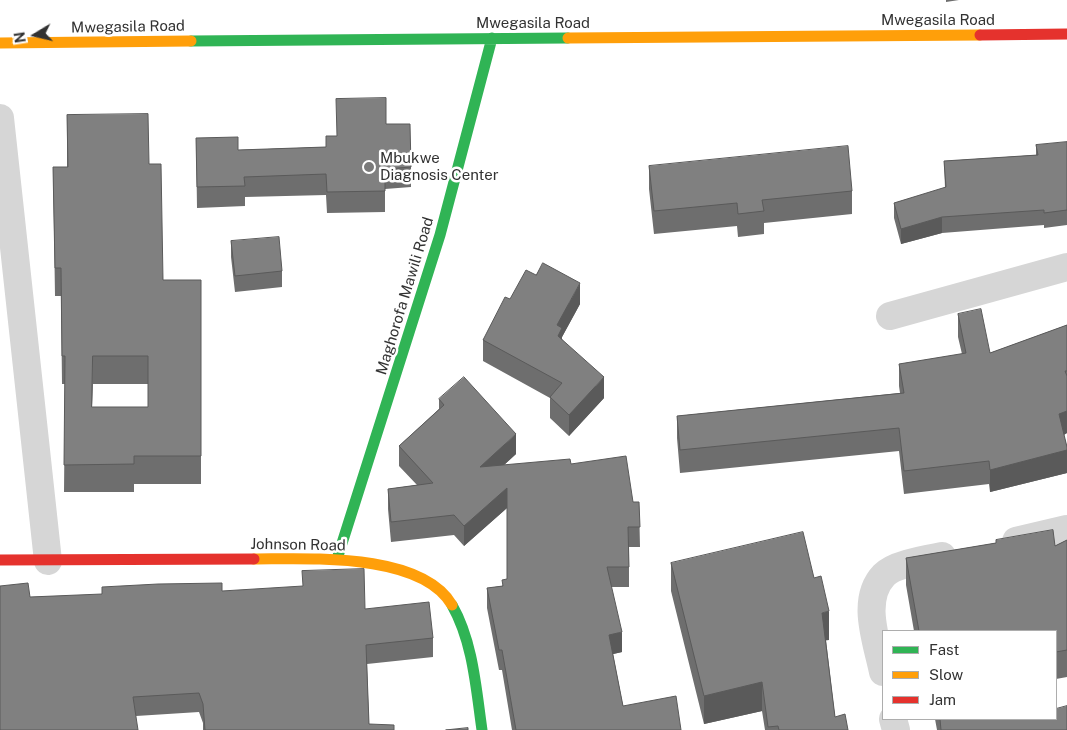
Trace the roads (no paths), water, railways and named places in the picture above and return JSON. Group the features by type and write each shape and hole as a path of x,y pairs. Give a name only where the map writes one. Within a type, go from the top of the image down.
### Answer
{"street":[{"name":"Mwegasila Road","path":"0,43 1067,34"},
{"name":"Maghorofa Mawili Road","path":"337,558 440,235 492,38"},
{"path":"0,118 48,561"},
{"path":"890,316 1067,267"},
{"path":"996,546 1067,529"},
{"path":"882,667 871,616 873,592 884,574 911,563 967,551"},
{"name":"Johnson Road","path":"0,560 337,558 407,571 431,582 447,597 462,623 472,658 482,730"}],"place":[{"name":"Mbukwe Diagnosis Center","path":"369,167"}]}
